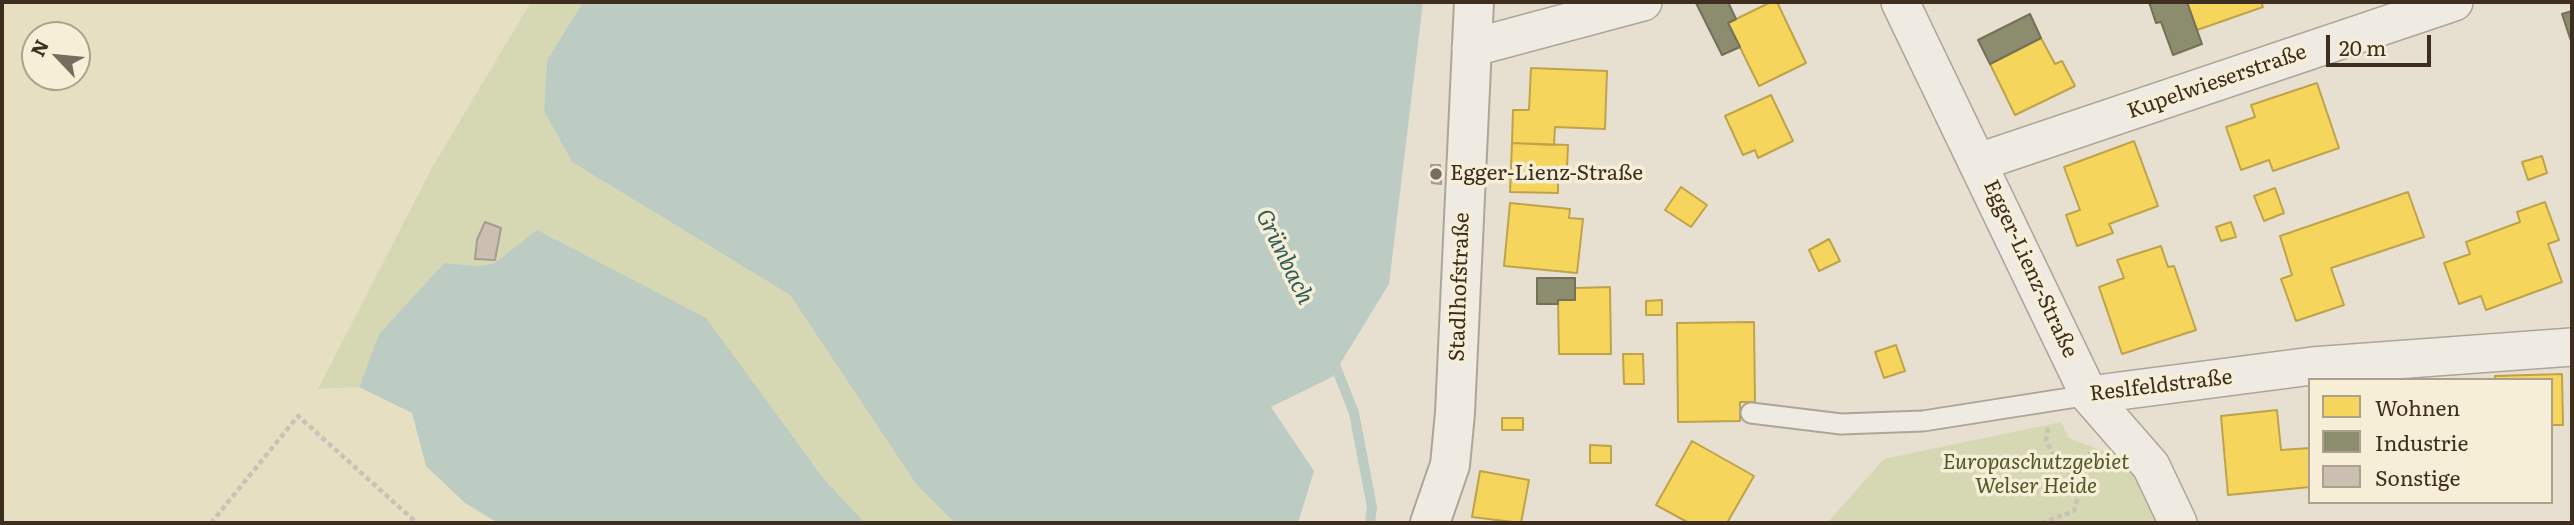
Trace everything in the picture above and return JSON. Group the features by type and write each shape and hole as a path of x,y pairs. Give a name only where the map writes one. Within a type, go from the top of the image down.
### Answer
{"street":[{"name":"Stadlhofstraße","path":"1430,523 1450,465 1455,413 1474,2"},
{"path":"1471,48 1643,2"},
{"name":"Egger-Lienz-Straße","path":"1900,2 2098,404 2151,466 2178,523"},
{"name":"Kupelwieserstraße","path":"1979,162 2454,2"},
{"name":"Reslfeldstraße","path":"2098,404 2312,366 2572,347"}],"lane":[{"name":"Reslfeldstraße","path":"1751,413 1841,424 1923,421 2052,401 2098,404"}],"path":[{"path":"2052,401 2046,441 2062,470 2084,477"},
{"path":"2041,523 2074,511 2084,477 2098,404"},
{"path":"211,523 298,416 417,523"}],"shaded area":[{"path":"2,2 531,2 433,166 319,389 359,387 412,413 426,466 465,503 498,523 2,523"}],"green space":[{"path":"531,2 583,2 547,60 544,111 572,162 790,295 916,484 955,523 865,523 823,478 495,263 479,266 444,263 379,334 359,387 318,389 433,166"},
{"name":"Europaschutzgebiet Welser Heide","path":"2061,422 2069,438 2137,464 2165,523 1827,523 1884,459"}],"water":[{"path":"583,2 1423,2 1389,284 1332,377 1271,407 1314,471 1298,523 955,523 916,484 790,295 572,162 544,111 547,60"},
{"path":"537,230 706,318 823,478 865,523 498,523 465,503 426,466 412,413 359,387 379,334 444,263 479,266 495,263"}],"building: Wohnen":[{"path":"1771,2 1777,2 1806,63 1759,86 1728,23"},
{"path":"2187,2 2261,2 2263,7 2197,30"},
{"path":"2041,38 2055,64 2062,61 2075,86 2015,115 1990,64"},
{"path":"1531,68 1607,71 1605,129 1555,127 1554,145 1512,143 1513,110 1529,110"},
{"path":"2317,83 2339,148 2273,171 2269,160 2241,170 2226,127 2255,117 2251,105"},
{"path":"1771,95 1793,141 1758,158 1755,150 1743,155 1725,116"},
{"path":"2134,141 2158,206 2109,224 2113,233 2077,246 2066,215 2080,210 2064,167"},
{"path":"1512,143 1568,145 1567,168 1558,167 1558,193 1510,192"},
{"path":"2542,156 2547,173 2528,180 2522,162"},
{"path":"1681,187 1707,205 1691,227 1665,210"},
{"path":"2275,188 2284,213 2264,221 2254,196"},
{"path":"2408,192 2424,237 2331,268 2344,305 2296,321 2281,279 2292,275 2280,236"},
{"path":"2545,202 2559,240 2548,244 2562,282 2486,310 2481,296 2459,304 2444,263 2470,254 2466,242 2520,222 2517,212"},
{"path":"1510,203 1570,209 1569,218 1583,219 1577,273 1504,266"},
{"path":"2231,222 2236,237 2221,241 2216,227"},
{"path":"1829,239 1840,261 1819,271 1809,250"},
{"path":"2161,246 2168,267 2174,266 2196,330 2122,354 2099,287 2124,278 2117,260"},
{"path":"1610,287 1611,354 1559,354 1558,300 1575,300 1575,288"},
{"path":"1662,300 1662,315 1646,315 1646,301"},
{"path":"1754,322 1755,402 1740,402 1740,421 1678,422 1677,323"},
{"path":"1896,345 1905,371 1884,378 1875,352"},
{"path":"1623,354 1643,354 1644,384 1624,384"},
{"path":"2562,374 2563,425 2553,425 2553,378 2495,376"},
{"path":"2277,410 2281,450 2308,448 2308,487 2228,495 2221,416"},
{"path":"1502,418 1523,418 1523,430 1502,430"},
{"path":"1692,441 1754,476 1727,523 1689,523 1656,505"},
{"path":"1590,445 1611,446 1611,463 1590,463"},
{"path":"1480,471 1529,480 1521,523 1472,517"}],"building: Industrie":[{"path":"1728,2 1736,19 1728,23 1740,47 1722,55 1696,3"},
{"path":"2149,2 2187,2 2202,44 2173,55 2161,22 2156,23"},
{"path":"2572,11 2572,44 2562,14"},
{"path":"2030,14 2041,38 1990,64 1978,40"},
{"path":"1537,278 1575,278 1575,300 1558,300 1558,304 1537,304"}],"building: Sonstige":[{"name":"Egger-Lienz-Straße","path":"1431,165 1440,165 1441,184 1432,183"},
{"path":"485,222 501,228 495,260 475,259 477,240"}],"waterway":[{"name":"Grünbach","path":"1332,357 1354,413 1372,507 1370,523"}],"place":[{"name":"Egger-Lienz-Straße","path":"1436,174"}]}
